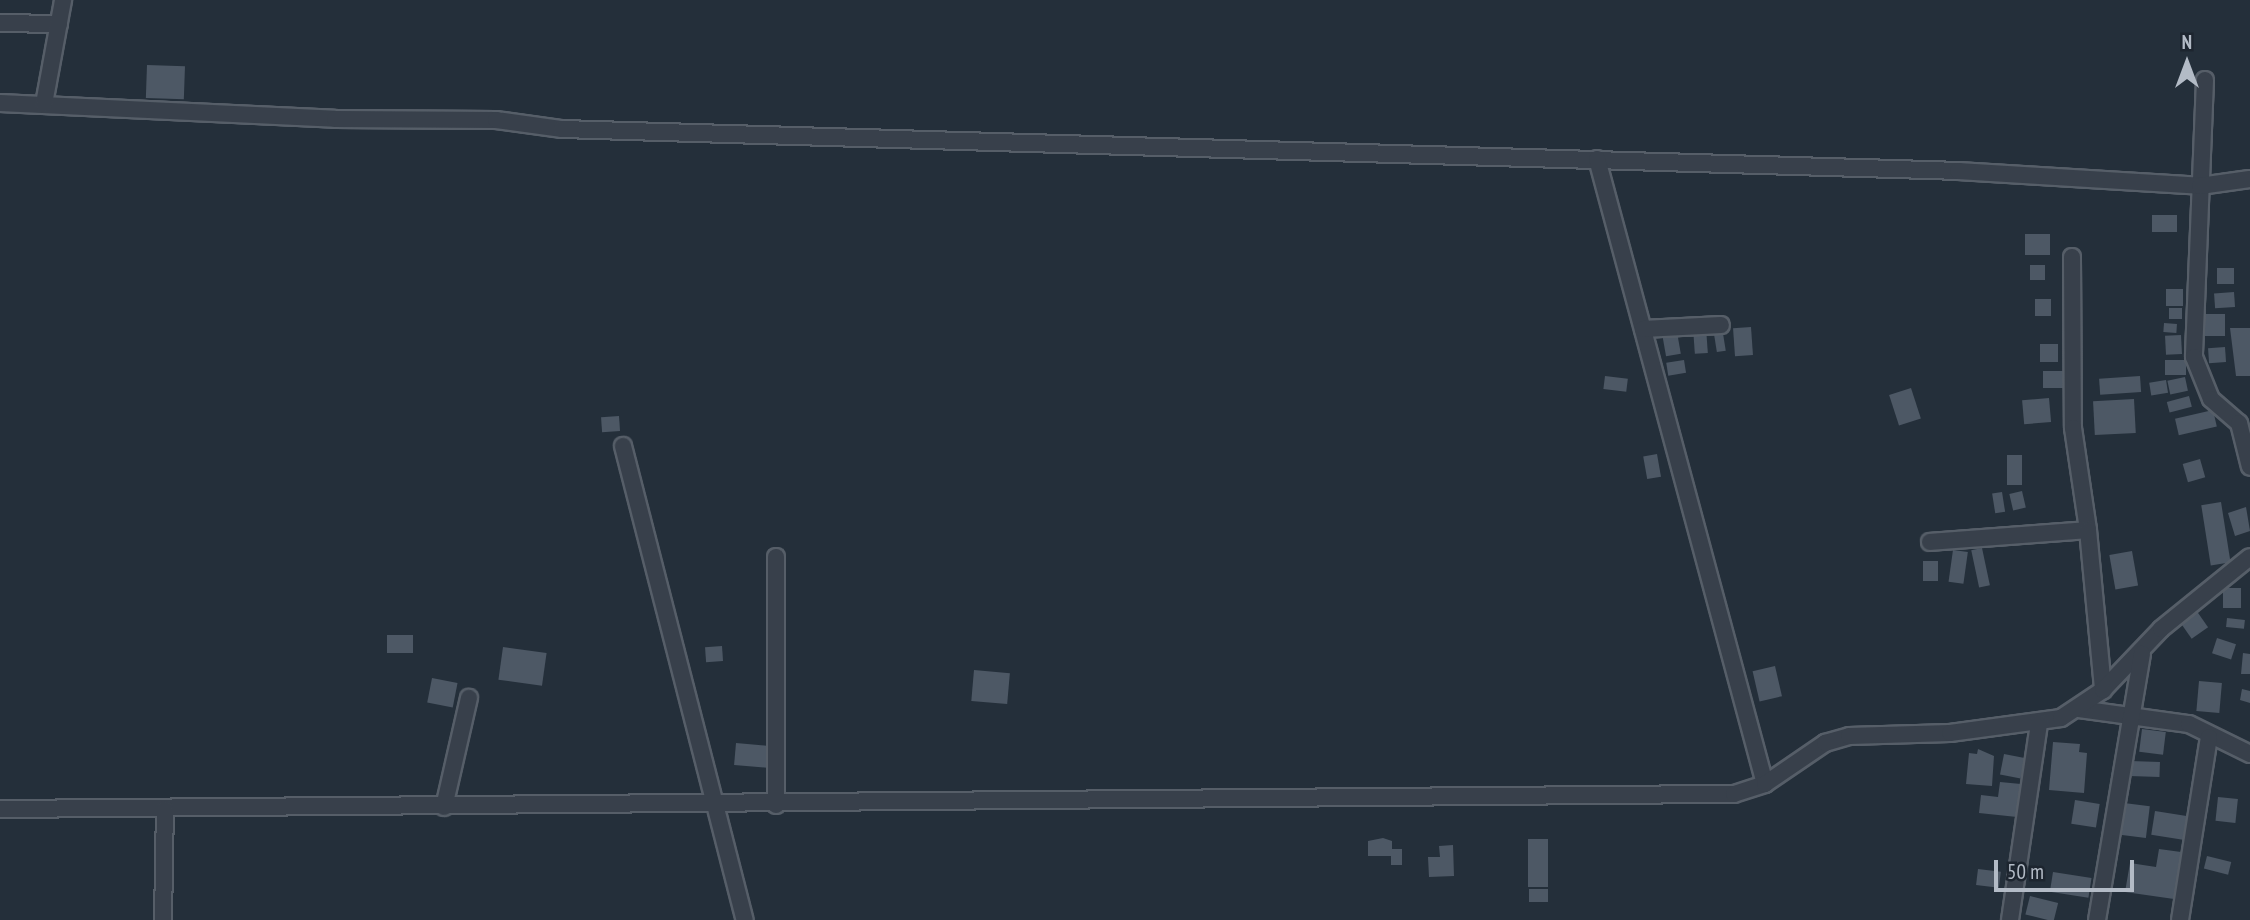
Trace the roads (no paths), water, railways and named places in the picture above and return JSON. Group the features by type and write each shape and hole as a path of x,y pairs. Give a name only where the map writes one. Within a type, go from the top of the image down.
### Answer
{"street":[{"path":"44,104 63,0"},
{"path":"0,23 60,24"},
{"path":"2205,79 2194,357 2211,399 2239,423 2250,467"},
{"path":"0,103 335,119 496,120 562,129 1597,159 2200,186 2250,179"},
{"path":"1597,159 1765,784"},
{"path":"2072,257 2073,428 2088,530 2103,690"},
{"path":"1643,329 1721,325"},
{"path":"623,446 745,920"},
{"path":"1930,542 2088,530"},
{"path":"776,557 776,805"},
{"path":"0,809 715,807 1734,794 1765,784 1825,743 1849,736 2039,723 2079,709 2103,690 2161,629 2250,557"},
{"path":"2097,920 2129,719 2144,649"},
{"path":"444,807 469,698"},
{"path":"2079,709 2129,719 2189,724 2209,737 2250,754"},
{"path":"2010,920 2039,723"},
{"path":"2180,920 2209,737"},
{"path":"163,920 165,809"}]}
